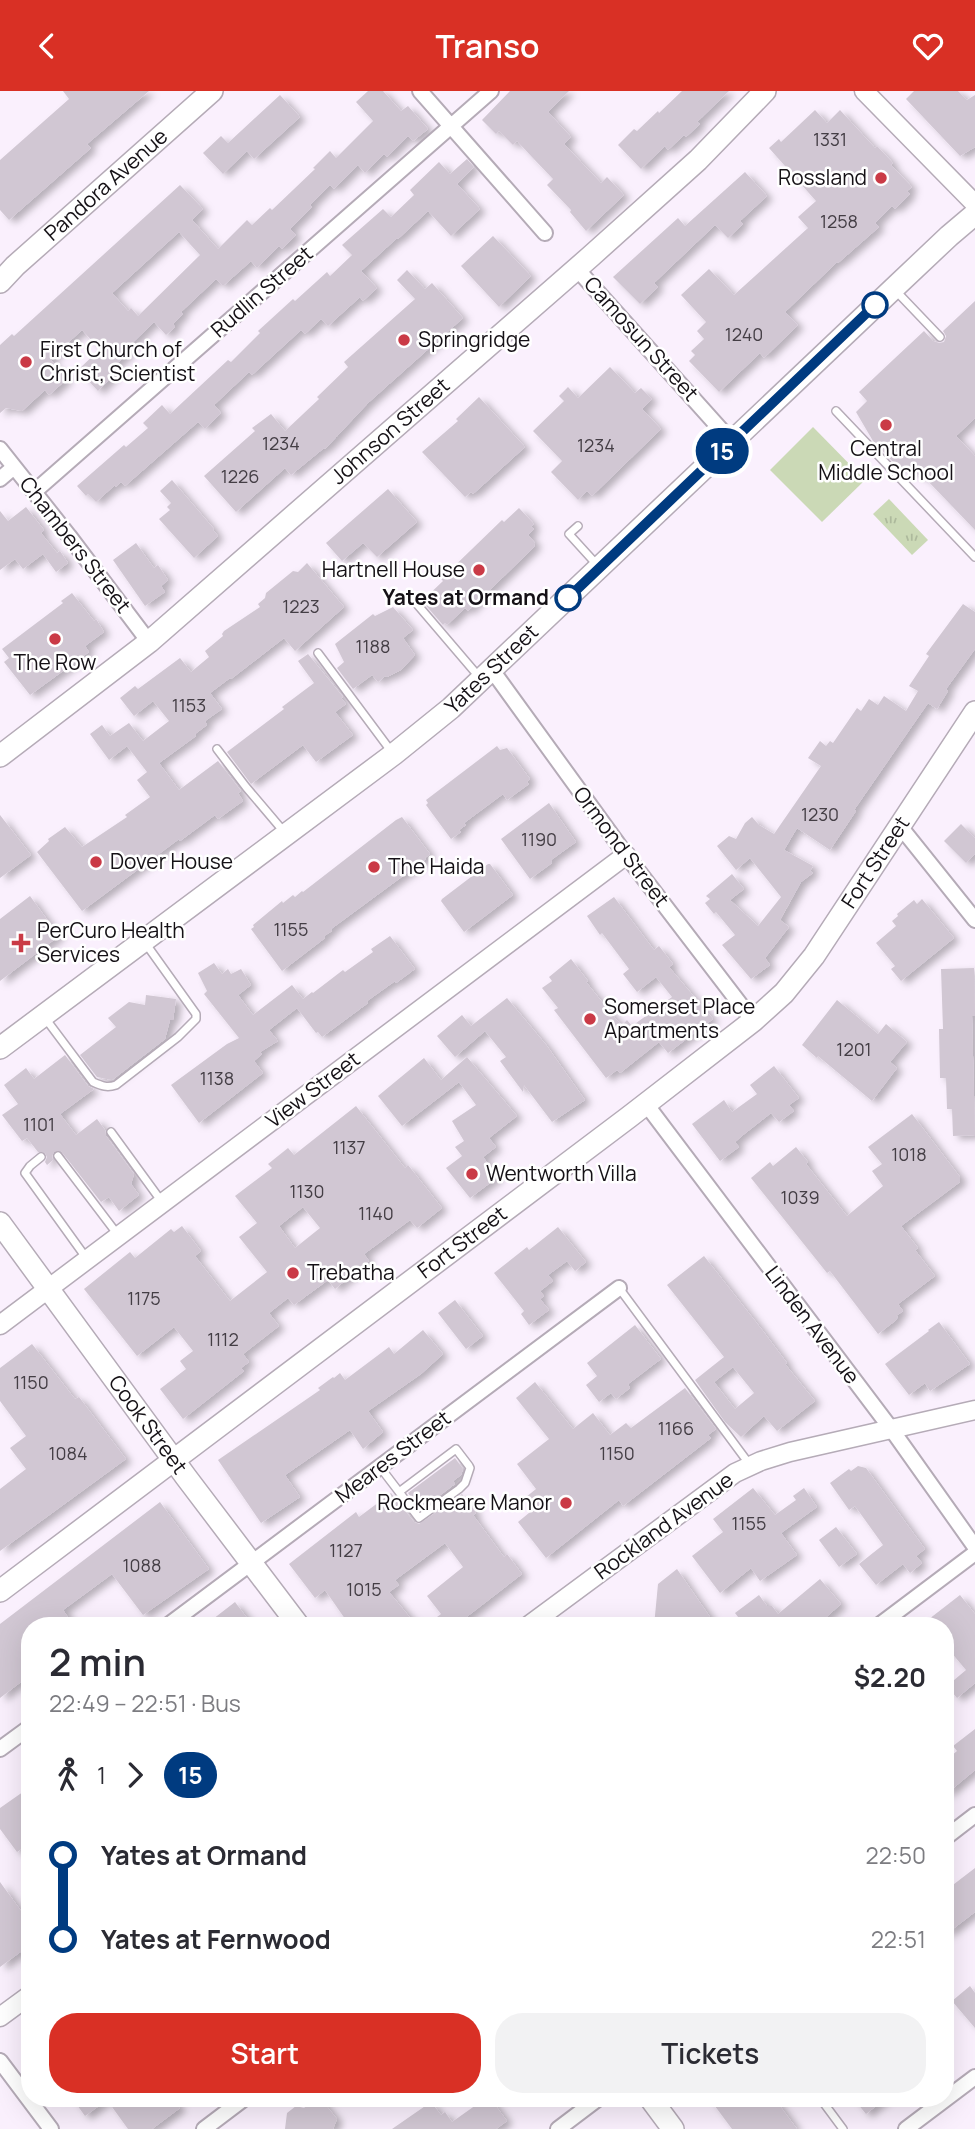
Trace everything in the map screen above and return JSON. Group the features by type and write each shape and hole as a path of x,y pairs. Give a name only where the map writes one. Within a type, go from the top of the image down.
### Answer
{"main road":[{"name":"Pandora Avenue","path":"0,282 212,91"},
{"name":"Johnson Street","path":"0,756 149,642 698,160 765,91"},
{"name":"Yates Street","path":"0,1048 434,722 487,675 949,236 975,215"},
{"name":"Fort Street","path":"0,1591 753,1021 784,993 814,956 975,712"},
{"name":"Cook Street","path":"0,1223 292,1617"},
{"path":"657,2107 673,2129"}],"street":[{"path":"421,91 545,233"},
{"name":"Rudlin Street","path":"34,492 491,91"},
{"path":"864,91 975,204"},
{"name":"Camosun Street","path":"577,268 732,442"},
{"name":"Chambers Street","path":"0,449 149,642"},
{"path":"0,479 14,467"},
{"name":"Ormond Street","path":"487,675 753,1021"},
{"path":"899,825 975,920"},
{"name":"View Street","path":"0,1325 626,855"},
{"name":"Linden Avenue","path":"646,1104 892,1430 975,1547"},
{"name":"Meares Street","path":"179,1617 619,1288"},
{"name":"Rockland Avenue","path":"540,1617 735,1473 790,1453 975,1409"},
{"path":"890,1617 975,1553"},
{"path":"0,1749 21,1734"},
{"path":"954,1831 975,1815"},
{"path":"0,2017 21,2002"},
{"path":"0,2061 21,2089"},
{"path":"954,2093 975,2077"},
{"path":"34,2107 51,2129"},
{"path":"204,2129 233,2107"},
{"path":"558,2129 587,2107"},
{"path":"906,2129 935,2107"}],"lane":[{"path":"894,288 940,338"},
{"path":"836,411 975,557"},
{"path":"578,526 569,534 600,568"},
{"path":"410,596 487,675"},
{"path":"318,653 394,754"},
{"path":"217,749 286,834"},
{"path":"43,1016 93,1082 101,1086 116,1085 178,1037 196,1019 196,1014 144,941"},
{"path":"111,1132 162,1202"},
{"path":"58,1156 118,1235"},
{"path":"41,1157 25,1174 87,1259"},
{"path":"619,1288 750,1466"},
{"path":"380,1467 399,1492 419,1518 459,1489 465,1483 470,1468 456,1450 399,1492"},
{"path":"827,2107 843,2129"}],"green space":[{"path":"813,427 865,480 822,522 770,470"},
{"path":"889,499 928,540 912,555 873,514"}],"building":[{"path":"63,91 149,91 87,144 91,148 9,220 0,210 0,160 69,99"},
{"path":"368,91 383,91 401,111 408,106 428,129 413,141 408,136 387,157 384,154 365,173 358,165 334,189 330,185 290,229 296,235 282,249 279,246 257,268 251,261 223,286 216,279 181,312 183,314 173,324 175,327 166,335 154,322 127,348 130,351 110,371 114,375 98,391 78,370 100,349 82,330 50,359 67,379 49,395 45,390 22,411 6,408 0,413 0,345 12,334 14,336 180,185 203,209 192,220 218,249 247,220 252,225 270,208 272,210 330,151 336,158 373,121 356,102","holes":["179,232 200,255 138,316 131,308 128,311 112,293"]},
{"path":"510,91 569,91 548,112 571,137 564,144 601,183 607,177 624,195 586,231 571,210 547,185 553,179 517,141 513,145 499,131 496,134 482,120"},
{"path":"682,91 729,91 697,122 700,124 686,137 684,135 668,150 665,146 641,169 618,145"},
{"path":"914,91 958,91 967,100 975,95 975,147 960,156 906,99"},
{"path":"280,95 300,117 254,159 247,151 223,174 203,153 221,136 228,143"},
{"path":"815,110 827,123 840,110 875,148 877,146 893,163 891,165 912,187 907,191 910,194 895,209 892,206 875,223 879,227 837,262 785,312 798,325 764,358 760,353 719,392 689,361 695,355 691,351 704,339 697,331 706,322 681,295 709,269 734,295 808,228 798,217 816,201 769,148 779,139 781,142"},
{"path":"467,159 474,167 457,184 480,209 451,236 428,211 361,271 377,288 363,301 360,297 328,326 321,319 305,334 301,330 252,375 249,372 214,405 221,413 205,429 198,422 125,486 121,482 116,487 115,485 96,502 77,486 148,428 143,423 162,405 170,414 228,360 231,362 260,333 258,331 293,299 295,301 327,272 330,276 352,255 342,245 383,209 391,217 414,195 410,190 439,162 450,174"},
{"path":"745,172 767,196 740,221 743,224 728,238 715,225 654,283 658,287 640,304 613,277 678,218 685,226"},
{"path":"493,236 531,276 499,307 461,266"},
{"path":"407,270 425,289 432,283 463,318 368,403 325,449 291,475 285,468 236,512 204,476 255,431 252,428 271,414 285,431 319,399 317,397 348,367 344,362 415,299 397,280"},
{"path":"975,301 975,418 956,436 975,456 975,530 925,478 895,464 873,441 856,412 867,401 859,392 924,331 933,341 944,342 946,336 943,331"},
{"path":"610,367 635,393 641,388 652,399 642,409 661,429 592,496 587,491 578,500 551,472 562,461 533,431 564,401 559,396 568,387 578,398"},
{"path":"479,397 525,447 473,494 471,492 465,497 422,452 458,421 456,419"},
{"path":"172,480 218,536 194,558 159,519 170,510 167,507 171,503 160,491"},
{"path":"388,489 417,522 377,557 363,543 342,561 326,543"},
{"path":"26,507 44,530 41,533 68,563 56,572 43,554 23,569 15,559 0,570 0,511 8,521"},
{"name":"Hartnell House","path":"519,508 534,524 531,527 534,529 528,535 535,543 534,547 468,611 465,608 447,625 443,625 422,601 502,520 504,522"},
{"path":"136,543 154,568 158,565 168,580 161,586 165,592 145,606 113,560"},
{"path":"307,563 344,607 295,651 284,638 210,693 222,709 205,721 207,725 195,734 196,736 159,763 179,790 218,761 241,791 238,793 243,801 218,819 215,815 180,841 179,839 82,911 37,852 48,839 65,827 82,847 127,817 125,815 150,797 137,780 147,772 127,746 109,760 90,734 102,725 110,736 129,723 143,741 169,721 153,701 134,716 120,698 135,686 138,689 180,658 191,672 209,657 205,651 223,636 224,631 260,607 258,604 265,598 266,593"},
{"name":"The Row","path":"72,593 104,632 85,646 89,652 30,695 4,662 9,658 2,649 63,603 61,601"},
{"path":"963,604 975,612 975,649 946,689 948,691 937,709 928,703 854,810 856,811 830,850 797,828 784,850 813,866 810,871 813,873 801,882 780,920 789,927 765,958 770,965 751,979 722,945 735,935 705,903 710,899 706,896 732,874 744,889 730,900 758,926 781,897 750,858 736,870 717,846 729,836 736,839 745,823 752,817 774,834 821,766 808,758 820,741 826,746 830,741 833,743 857,708 861,711 869,699 878,705 884,696 906,711 918,691 909,686 929,656 926,654"},
{"path":"393,607 413,630 403,638 415,655 401,670 378,682 372,675 353,689 337,668 344,662 335,644 373,614 375,616"},
{"path":"308,654 343,697 341,698 346,704 335,712 353,735 316,762 303,745 251,784 227,752 314,683 298,661"},
{"path":"497,746 500,750 507,748 530,779 527,782 529,784 507,800 503,794 464,823 466,825 459,830 461,832 451,839 426,805 426,800"},
{"path":"549,803 576,842 530,879 501,839"},
{"path":"0,815 31,855 0,878"},
{"path":"402,817 430,854 331,929 325,938 282,971 251,929 253,925 282,901 283,903 293,895 295,897 303,892"},
{"path":"961,824 975,838 975,854 966,863 944,841"},
{"path":"488,864 513,895 464,932 441,901"},
{"path":"30,896 59,936 0,981 0,919"},
{"path":"614,897 654,950 659,946 673,964 669,967 713,1019 668,1053 659,1042 620,1073 617,1070 606,1078 554,1010 558,1008 542,988 552,981 549,977 571,959 615,1018 622,1025 627,1020 632,1026 672,997 656,977 637,992 623,974 629,969 587,916"},
{"path":"922,899 954,938 901,981 891,969 895,966 876,943 896,926 892,921 897,914 914,900 917,904"},
{"path":"390,936 415,969 367,1001 368,1003 322,1037 297,1008 269,1030 278,1041 260,1052 262,1054 254,1061 263,1073 199,1123 171,1085 239,1038 204,994 207,991 198,973 214,963 222,974 228,969 231,974 241,969 251,985 238,995 253,1015 292,985 303,999 373,952 371,949"},
{"path":"974,968 975,1016 972,1016 975,1135 953,1136 952,1109 947,1109 946,1078 940,1078 939,1029 943,1029 941,969"},
{"path":"146,995 176,999 173,1020 170,1020 165,1039 112,1080 97,1077 80,1055 116,1027 108,1018 129,1002 145,1005"},
{"path":"507,998 547,1046 585,1100 552,1122 524,1085 523,1092 500,1061 506,1057 485,1031 455,1057 437,1036 462,1015 471,1026"},
{"path":"837,1000 878,1034 886,1024 907,1042 890,1062 897,1068 872,1101 802,1045"},
{"path":"65,1055 88,1086 94,1089 60,1114 76,1135 97,1119 134,1174 131,1184 139,1195 119,1211 109,1197 101,1202 61,1151 54,1152 53,1160 47,1165 45,1153 38,1152 27,1138 22,1141 2,1115 18,1104 4,1085 26,1068 34,1079"},
{"path":"467,1057 517,1116 489,1138 496,1147 483,1157 498,1177 470,1198 446,1168 462,1156 455,1147 464,1141 452,1121 476,1105 459,1082 402,1126 378,1096 424,1058 441,1080"},
{"path":"774,1066 799,1098 789,1105 794,1111 779,1122 771,1113 735,1142 739,1147 720,1161 692,1124 724,1100 732,1112 757,1094 750,1085"},
{"path":"356,1106 405,1168 408,1165 442,1208 417,1228 410,1220 364,1254 369,1261 335,1289 328,1280 294,1305 288,1298 269,1313 279,1326 243,1354 249,1362 241,1368 244,1371 183,1419 160,1389 186,1369 180,1361 193,1351 174,1327 137,1356 84,1289 130,1252 135,1258 171,1229 174,1232 182,1226 201,1251 195,1256 230,1301 267,1272 239,1237 257,1223 235,1196 272,1168 268,1164 288,1148 294,1155","holes":["303,1207 320,1228 295,1248 279,1226"]},
{"path":"912,1114 960,1177 960,1182 901,1226 935,1276 898,1304 903,1311 878,1334 830,1271 827,1273 751,1178 770,1162 773,1166 796,1147 847,1216 883,1186 872,1171 882,1164 868,1147"},
{"path":"558,1227 586,1262 575,1271 567,1261 548,1275 553,1281 540,1291 544,1296 540,1299 549,1310 529,1325 521,1314 524,1311 494,1273"},
{"path":"704,1256 815,1401 777,1431 764,1416 741,1437 725,1422 695,1380 724,1357 667,1285","holes":["733,1367 754,1393 735,1409 714,1382"]},
{"path":"455,1300 483,1336 466,1349 438,1313"},
{"path":"939,1322 970,1364 930,1391 925,1383 909,1395 885,1364"},
{"path":"635,1325 661,1359 628,1384 630,1388 616,1399 611,1393 599,1402 586,1385 597,1376 587,1363"},
{"path":"423,1330 443,1354 421,1374 368,1411 383,1432 363,1449 350,1430 285,1475 300,1497 261,1523 218,1460 320,1390 318,1388 333,1377 340,1373 345,1380 389,1347 394,1354"},
{"path":"32,1344 75,1399 79,1397 126,1459 0,1551 0,1489 26,1469 10,1448 26,1436 0,1401 0,1368"},
{"path":"535,1382 573,1429 593,1413 610,1435 626,1423 631,1428 685,1388 716,1429 708,1435 711,1438 623,1506 619,1500 546,1558 518,1522 535,1508 526,1497 536,1489 517,1464 549,1439 516,1398"},
{"path":"455,1458 463,1469 461,1475 453,1481 455,1484 420,1510 408,1493"},
{"path":"858,1466 866,1468 925,1549 916,1556 922,1563 910,1573 903,1564 876,1585 859,1564 883,1545 855,1506 849,1510 830,1483 849,1469 851,1471"},
{"path":"753,1488 775,1515 796,1500 793,1496 804,1488 817,1507 781,1533 797,1555 760,1581 751,1568 720,1593 692,1556 723,1532 713,1519"},
{"path":"391,1493 414,1522 419,1524 462,1494 476,1513 473,1515 504,1557 507,1554 522,1574 466,1617 437,1617 441,1614 427,1596 463,1567 445,1543 395,1580 399,1585 389,1592 410,1617 344,1617 325,1590 315,1598 289,1564 356,1512 359,1517"},
{"path":"160,1502 209,1569 143,1615 112,1574 63,1610 68,1617 21,1617 21,1682 0,1698 0,1624"},
{"path":"836,1527 857,1554 839,1567 819,1540"},
{"path":"677,1569 710,1617 655,1617 658,1584"},
{"path":"820,1579 841,1604 826,1617 738,1617 735,1613 759,1595 767,1606 772,1606 778,1614"},
{"path":"960,1595 975,1614 975,1683 957,1698 954,1694 954,1680 966,1670 954,1656 954,1617 932,1617"},
{"path":"235,1602 246,1617 216,1617"},
{"path":"975,1729 975,1770 954,1788 954,1754 957,1751 954,1745"},
{"path":"21,1793 21,1849 17,1852 0,1829 0,1808"},
{"path":"975,1868 975,1912 954,1928 954,1884"},
{"path":"0,1882 21,1911 21,1952 0,1967"},
{"path":"970,1986 975,1993 975,2028 954,2003 954,1999"},
{"path":"78,2107 97,2107 85,2116"},
{"path":"112,2107 180,2108 152,2129 128,2129"},
{"path":"295,2107 327,2107 337,2119 333,2129 285,2129 287,2113"},
{"path":"424,2107 435,2107 441,2115 445,2112 452,2122 473,2107 497,2107 507,2121 496,2129 392,2129"},
{"path":"716,2107 781,2107 797,2129 732,2129"},
{"path":"860,2107 875,2107 866,2114"}],"bus line":[{"name":"15","path":"568,598 875,305"}],"place":[{"name":"Rossland","path":"881,178"},
{"name":"Springridge","path":"404,340"},
{"name":"First Church of Christ, Scientist","path":"26,362"},
{"name":"Central Middle School","path":"886,425"},
{"name":"Hartnell House","path":"479,570"},
{"name":"Yates at Ormand","path":"568,598"},
{"name":"The Row","path":"55,639"},
{"name":"Dover House","path":"96,862"},
{"name":"The Haida","path":"374,867"},
{"name":"PerCuro Health Services","path":"21,943"},
{"name":"Somerset Place Apartments","path":"590,1019"},
{"name":"Wentworth Villa","path":"472,1174"},
{"name":"Trebatha","path":"293,1273"},
{"name":"Rockmeare Manor","path":"566,1503"}]}
